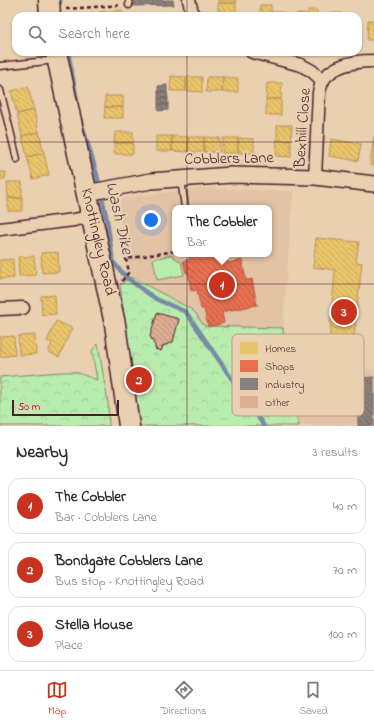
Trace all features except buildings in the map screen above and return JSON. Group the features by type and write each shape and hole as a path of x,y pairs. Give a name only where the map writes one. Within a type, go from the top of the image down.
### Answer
{"highway":[{"name":"Knottingley Road","path":"57,56 97,191 92,216 116,324 129,426"}],"street":[{"path":"190,0 192,12"},
{"name":"Bexhill Close","path":"267,56 301,65 312,71 322,81"},
{"name":"Bexhill Close","path":"315,177 319,92 322,81 331,72 342,65 358,61 374,61"},
{"name":"Cobblers Lane","path":"97,191 151,181 231,175 315,177 374,184"},
{"path":"0,229 74,220 92,216"},
{"path":"0,309 22,308"}],"lane":[{"name":"Knottingley Road","path":"0,66 57,56"},
{"path":"0,90 17,159"},
{"path":"181,178 185,205"}],"path":[{"path":"53,8 129,2"},
{"path":"129,272 126,259 172,251"}],"shaded area":[{"path":"201,188 293,191 283,328 204,326 191,309 131,277 119,212 121,201 124,198"},
{"path":"364,369 374,369 374,426 299,426 296,416 364,416"}],"green space":[{"path":"171,255 181,262 184,275 157,280 153,259"},
{"path":"131,277 191,309 204,326 283,328 283,334 232,334 232,416 296,416 299,426 138,426 120,285"},
{"path":"98,344 108,403 109,426 0,426 0,377 75,372 97,380 92,351"}],"waterway":[{"name":"Wash Dike","path":"69,56 77,101"},
{"name":"Wash Dike","path":"79,115 97,175 107,220 113,262 126,277 143,290 158,300 186,312 232,379"},
{"name":"Wash Dike","path":"257,416 264,426"}],"place":[{"name":"The Cobbler","path":"222,285"},
{"name":"Stella House","path":"344,312"},
{"name":"Bondgate Cobblers Lane","path":"139,380"}]}
